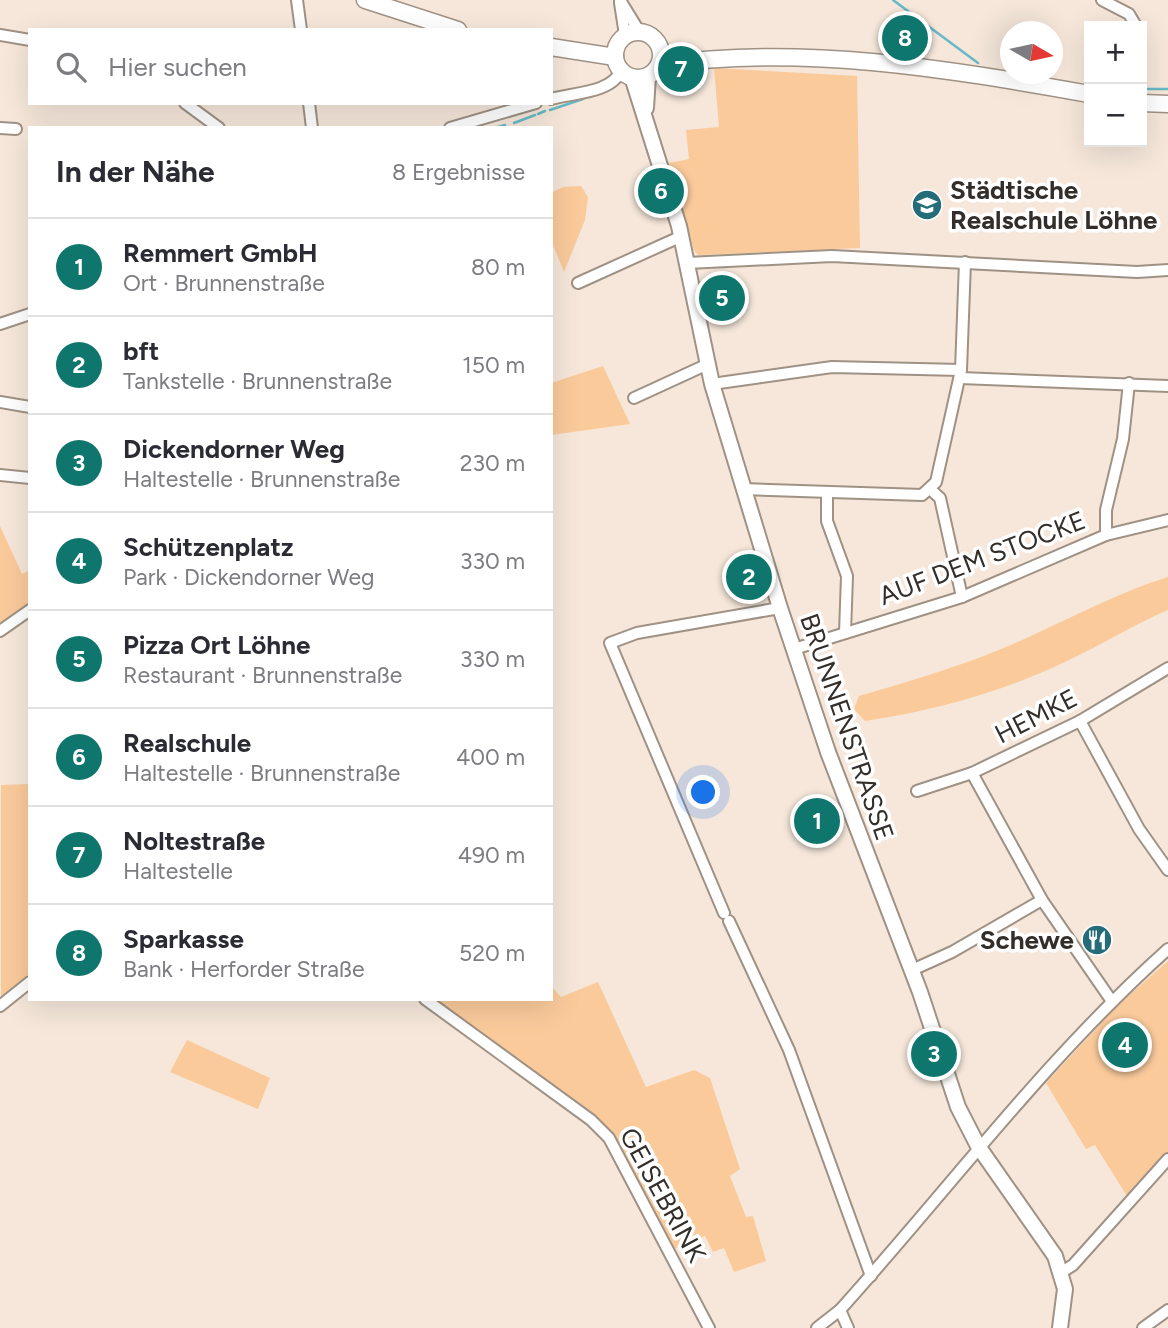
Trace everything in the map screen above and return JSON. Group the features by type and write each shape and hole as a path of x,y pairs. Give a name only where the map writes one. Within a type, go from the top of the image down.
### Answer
{"main road":[{"path":"365,0 452,28"},
{"path":"632,57 650,34 661,48 695,59"},
{"path":"553,47 632,57 851,58 1084,93"},
{"path":"632,57 661,48"},
{"path":"1147,103 1168,104"}],"street":[{"path":"298,0 301,28"},
{"path":"553,99 604,87 614,82 632,57 620,0"},
{"path":"1102,0 1129,14 1133,21"},
{"path":"0,35 28,40"},
{"name":"BRUNNENSTRASSE","path":"632,57 682,236 712,384 780,608 828,752 912,970 958,1107 978,1146 1042,1235 1062,1272 1065,1289 1060,1328"},
{"path":"188,105 216,126"},
{"path":"309,105 312,126"},
{"path":"457,126 529,105"},
{"path":"0,128 16,129"},
{"path":"578,282 682,236"},
{"path":"687,263 832,256 1137,272 1168,270"},
{"path":"743,489 922,495 931,490 936,482 960,374 965,262"},
{"path":"0,324 28,315"},
{"path":"634,398 708,364"},
{"path":"712,384 832,367 1168,386"},
{"name":"AUF DEM STOCKE","path":"1106,535 1106,510 1123,439 1129,383"},
{"path":"0,402 28,407"},
{"path":"0,475 28,478"},
{"path":"931,490 940,498 962,597"},
{"path":"827,492 827,521 847,576 845,633"},
{"name":"AUF DEM STOCKE","path":"794,649 962,597 1106,535 1168,520"},
{"path":"780,608 636,633 610,643 726,917 789,1050 871,1276"},
{"path":"0,631 28,611"},
{"name":"HEMKE","path":"917,791 972,773 1080,720 1168,668"},
{"path":"1080,720 1139,829 1168,870"},
{"path":"972,773 1042,900 1111,1000"},
{"path":"912,970 952,952 1042,900"},
{"path":"817,1328 841,1310 978,1146 1111,1000 1168,949"},
{"path":"0,1006 28,984"},
{"name":"GEISEBRINK","path":"428,1001 591,1120 608,1138 709,1328"},
{"path":"1062,1272 1073,1265 1168,1160"},
{"path":"841,1310 848,1328"},
{"path":"1143,1328 1168,1310"}],"shaded area":[{"path":"714,68 857,76 860,248 698,255 694,250 669,163 689,159 686,130 719,127"},
{"path":"581,186 588,197 585,220 564,272 553,245 553,192 563,187"},
{"path":"603,366 630,424 553,435 553,382"},
{"path":"0,526 22,574 28,571 28,605 0,626"},
{"path":"1168,577 1168,610 1043,672 968,698 891,717 865,721 854,709 859,696 984,656 1125,593"},
{"path":"28,784 28,980 1,1001 1,785"},
{"path":"1168,961 1168,1154 1127,1196 1095,1145 1086,1149 1046,1083 1117,1006"},
{"path":"598,982 646,1087 694,1070 710,1078 740,1169 730,1176 746,1217 753,1216 766,1261 734,1272 724,1248 713,1252 705,1236 672,1250 610,1133 588,1110 436,1001 553,1001 553,988 561,997"},
{"path":"187,1040 270,1078 258,1109 170,1072"}],"waterway":[{"path":"893,0 978,63"},
{"path":"1147,89 1168,89"},
{"path":"550,110 583,99"},
{"path":"538,114 545,111"},
{"path":"514,123 535,115"}],"place":[{"name":"Sparkasse","path":"905,38"},
{"name":"Noltestraße","path":"681,69"},
{"name":"Realschule","path":"661,191"},
{"name":"Städtische Realschule Löhne","path":"927,205"},
{"name":"Pizza Ort Löhne","path":"722,298"},
{"name":"bft","path":"749,577"},
{"name":"Remmert GmbH","path":"817,821"},
{"name":"Schewe","path":"1097,940"},
{"name":"Schützenplatz","path":"1125,1045"},
{"name":"Dickendorner Weg","path":"934,1054"}]}
